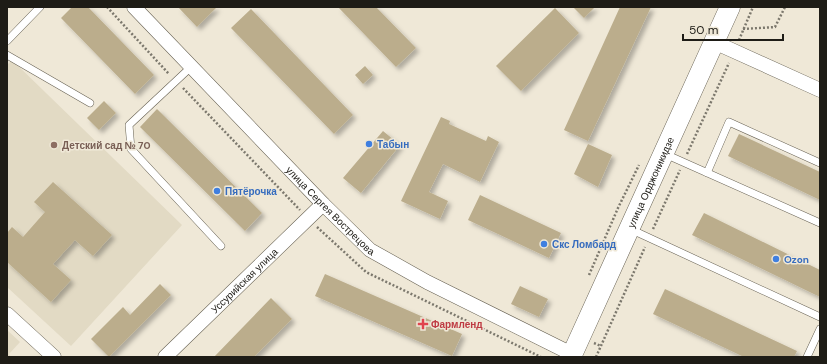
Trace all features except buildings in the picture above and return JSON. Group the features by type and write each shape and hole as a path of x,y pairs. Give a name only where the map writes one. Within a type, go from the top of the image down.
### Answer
{"main road":[{"name":"улица Орджоникидзе","path":"572,356 730,7"}],"street":[{"name":"улица Сергея Вострецова","path":"134,7 323,204 370,250 427,282 572,356"},
{"path":"714,42 820,90"},
{"name":"Уссурийская улица","path":"164,357 323,204"},
{"path":"7,314 54,357"}],"lane":[{"path":"7,41 40,7"},
{"path":"7,55 90,103"},
{"path":"191,67 129,125 131,150 221,246"},
{"path":"707,173 728,122 820,163"},
{"path":"664,153 820,224"},
{"path":"629,229 820,317"},
{"path":"807,357 820,329"}],"path":[{"path":"753,7 743,28 775,27 785,7"},
{"path":"596,357 726,68"}],"shaded area":[{"name":"Детский сад № 70","path":"12,60 182,225 71,346 7,287 7,65"},
{"path":"7,330 20,342 9,354 11,357 7,357"}],"place":[{"name":"Табын","path":"369,144"},
{"name":"Детский сад № 70","path":"54,145"},
{"name":"Пятёрочка","path":"217,191"},
{"name":"Скс Ломбард","path":"544,244"},
{"name":"Ozon","path":"776,259"},
{"name":"Фармленд","path":"423,324"}]}
